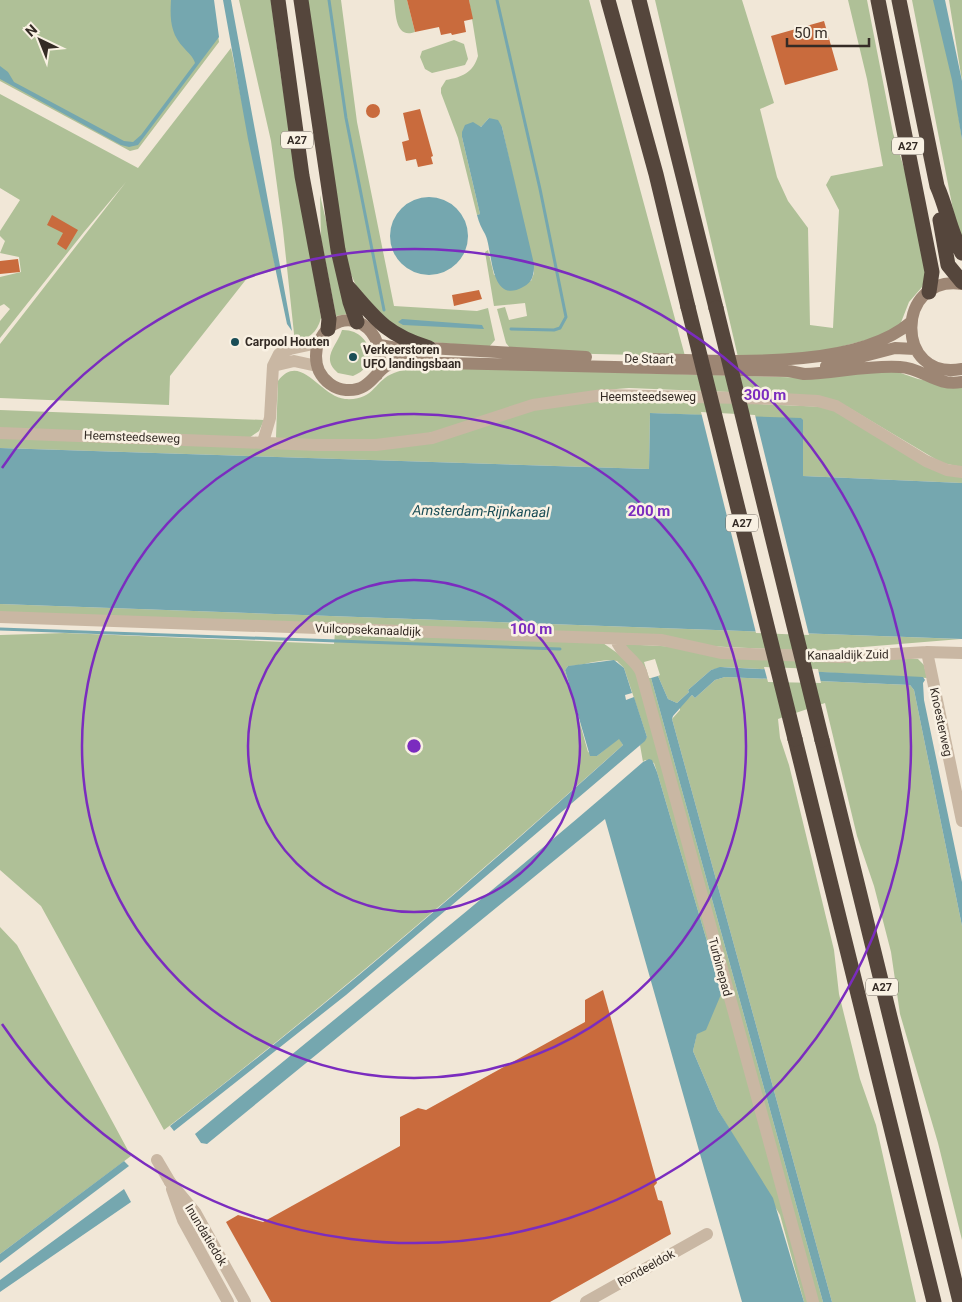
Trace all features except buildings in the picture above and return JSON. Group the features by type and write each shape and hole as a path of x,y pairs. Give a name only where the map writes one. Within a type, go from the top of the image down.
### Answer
{"highway":[{"name":"A27","path":"278,0 302,176 329,319 328,329"},
{"name":"A27","path":"301,0 338,250 357,322"},
{"name":"A27","path":"608,0 656,174 934,1302"},
{"name":"A27","path":"639,0 960,1302"},
{"name":"A27","path":"878,0 932,272 929,292"},
{"name":"A27","path":"899,0 937,186 937,203 947,259 952,272 962,283"},
{"path":"937,186 945,203 954,240 962,253"},
{"path":"346,284 380,324 396,336 429,348"}],"main road":[{"path":"962,283 940,286 929,292 913,312 911,322 911,334 915,349 934,366 948,370 962,369"},
{"path":"340,322 357,322 372,331 380,345 381,358 377,375 362,387 345,390 330,384 317,366 318,344 328,329 340,322"},
{"name":"De Staart","path":"380,345 413,351 429,348 594,358 787,360 821,356 879,341 900,331 911,322"},
{"name":"De Staart","path":"789,371 846,362 896,348 915,349"},
{"name":"De Staart","path":"377,375 385,366 397,362 789,371 804,374 901,366 934,380 947,383 962,382"}],"street":[{"path":"263,442 270,418 273,366 279,354 290,349 318,344"},
{"path":"273,366 294,361 317,366"},
{"name":"Heemsteedseweg","path":"0,433 316,445 385,444 432,438 533,405 603,395 782,399 818,401 836,406 926,461 947,470 962,472"},
{"name":"Vuilcopsekanaaldijk","path":"0,617 662,640 707,650 734,653"},
{"name":"Turbinepad","path":"616,639 617,644 632,658 640,672 814,1302"},
{"name":"Kanaaldijk Zuid","path":"734,653 842,657 927,652 962,653"},
{"name":"Knoesterweg","path":"927,652 962,821"},
{"path":"157,1160 170,1182"},
{"name":"Inundatiedok","path":"170,1182 183,1220 228,1302"},
{"name":"Inundatiedok","path":"170,1182 195,1212 245,1302"},
{"name":"Rondeeldok","path":"586,1302 707,1234"}],"green space":[{"path":"0,0 213,0 219,42 138,149 130,151 0,81"},
{"path":"239,0 271,0 280,71 321,318 312,334 295,343 271,141"},
{"path":"307,0 341,0 357,122 394,306 477,311 488,308 495,340 489,347 431,342 397,330 357,288 347,265"},
{"path":"394,0 407,0 415,32 408,33 400,29 396,18"},
{"path":"469,0 589,0 685,356 551,353 510,348 506,343 497,309 505,307 509,320 527,316 525,303 494,306 485,252 488,250 494,275 531,281 534,273 502,127 489,118 482,126 462,137 480,214 477,215 458,138 441,93 441,88 446,80 470,70 478,56"},
{"path":"655,0 742,0 774,103 760,109 777,177 788,201 808,228 810,325 833,328 839,210 826,185 831,176 883,166 867,79 848,0 867,0 893,133 909,184 926,276 922,287 909,302 900,325 889,334 813,354 738,357"},
{"path":"912,0 936,0 952,72 962,140 962,245 958,235"},
{"path":"949,0 962,0 962,81"},
{"path":"454,40 464,44 468,59 465,65 432,73 425,69 420,57 422,51"},
{"path":"231,48 276,270 248,277 170,376 169,405 0,398 0,344 126,182 0,338 0,321 10,309 4,304 0,306 0,277 21,272 19,257 0,253 5,241 0,236 0,231 20,200 0,188 0,94 138,168"},
{"path":"320,195 348,314 336,316 321,239"},
{"path":"342,330 352,331 360,335 369,348 370,356 367,364 362,371 353,376 338,373 330,362 331,352"},
{"path":"419,368 816,378 892,370 918,379 962,387 962,467 942,463 846,406 753,393 629,388 604,390 425,434 393,439 277,439 276,437 278,381 286,373 295,371 303,373 336,396 345,399 355,399 368,393 387,376 394,373"},
{"path":"617,398 827,407 962,476 962,483 803,476 753,417 650,413 649,469 0,448 0,438 377,449 545,407"},
{"path":"0,410 264,420 259,431 249,438 0,429"},
{"path":"0,604 961,639 814,651 0,613"},
{"path":"65,633 334,644 335,633 603,643 620,655 621,644 918,659 924,665 927,678 724,667 711,670 688,690 689,692 677,703 668,699 658,676 660,675 655,659 644,662 649,678 651,678 823,1302 804,1302 780,1215 718,1110 693,1051 697,1033 722,992 654,763 645,760 643,762 640,745 647,737 624,668 617,661 611,660 568,666 565,670 588,752 597,756 619,738 623,745 511,844 340,990 164,1130 41,906 0,870 0,635"},
{"path":"725,677 910,685 914,690 962,926 962,1240 938,1143 900,1014 891,952 874,886 857,836 825,703 778,719 780,738 789,765 834,950 839,994 860,1079 876,1125 916,1302 832,1302 672,719 680,710 680,706 692,695 695,698 715,680"},
{"path":"0,927 17,945 131,1156 0,1254"}],"water":[{"path":"171,0 214,0 219,37 138,145 129,147 121,145 0,79 0,66 8,72 14,82 124,141 133,142 141,135 195,63 192,56 179,43 173,31"},
{"path":"223,0 231,0 292,331 287,324 248,139"},
{"path":"933,0 945,0 962,81 962,140 952,80"},
{"path":"489,118 498,120 502,127 534,264 533,274 529,283 512,291 504,289 498,283 494,273 488,241 477,215 480,214 462,137 465,125 473,122 481,127"},
{"path":"429,197 444,200 461,214 465,221 468,236 465,251 451,268 444,272 429,275 414,272 397,258 393,251 390,236 393,221 407,204 414,200"},
{"path":"402,319 482,325 484,329 403,325 398,322"},
{"name":"Amsterdam-Rijnkanaal","path":"650,413 801,418 803,420 803,476 962,483 962,639 0,604 0,448 649,469"},
{"path":"614,660 624,668 632,693 625,695 626,700 634,697 647,737 645,741 346,995 174,1131 170,1126 344,988 513,843 623,745 619,739 597,756 590,756 565,670 568,666"},
{"path":"720,667 923,677 925,680 923,683 924,700 962,882 962,926 914,690 910,685 725,677 715,680 695,698 692,695 673,716 672,719 832,1302 823,1302 651,678 658,676 668,699 677,703 689,692 688,690 711,670"},
{"path":"649,759 652,760 657,772 722,992 706,1030 697,1034 693,1051 718,1110 773,1198 804,1302 742,1302 605,819 207,1144 201,1143 195,1134 477,903 643,762"},
{"path":"124,1161 129,1166 0,1263 0,1254"},
{"path":"124,1189 131,1202 0,1292 0,1280"}],"pier":[{"path":"701,412 755,415 809,635 756,633"},
{"path":"764,667 818,669 821,683 768,682"}],"waterway":[{"path":"329,0 346,118 384,310"},
{"path":"497,0 540,189 566,317 560,328 554,330 511,329"},
{"path":"0,629 560,649"}],"place":[{"name":"Carpool Houten","path":"235,342"},
{"name":"Verkeerstoren UFO landingsbaan","path":"353,357"}]}
